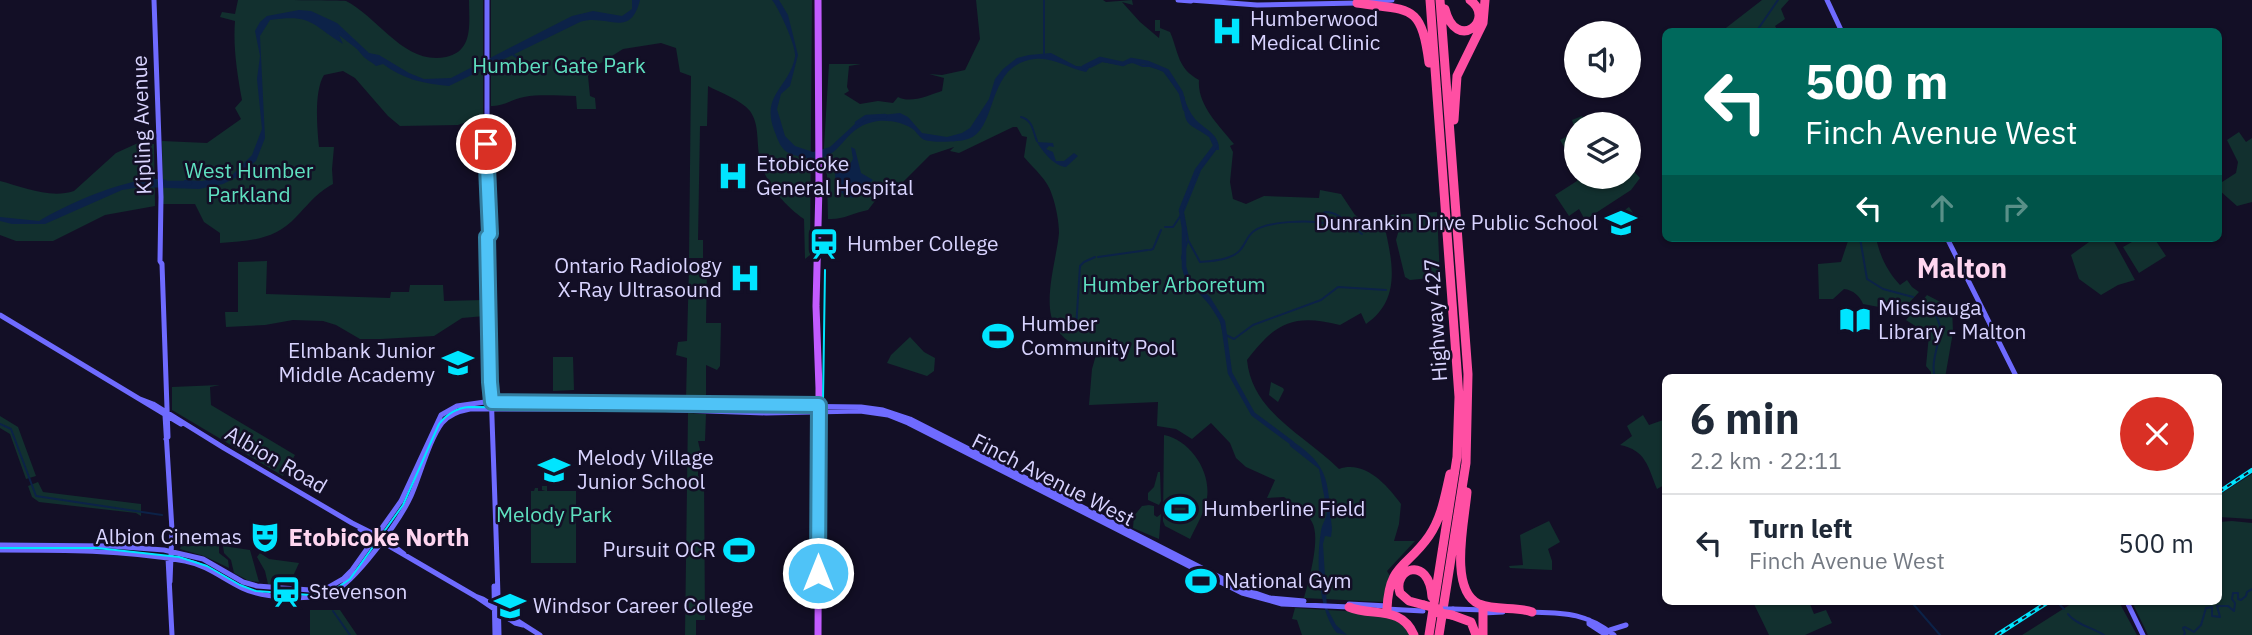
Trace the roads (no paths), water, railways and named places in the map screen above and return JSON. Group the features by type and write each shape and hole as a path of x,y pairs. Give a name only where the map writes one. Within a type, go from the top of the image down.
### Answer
{"highway":[{"path":"1441,0 1449,22 1456,29 1464,31 1475,27 1479,18 1478,8 1470,0"},
{"name":"Highway 427","path":"1429,635 1437,610 1466,463 1468,434 1468,374 1441,0"},
{"path":"1454,177 1456,81 1461,65 1483,23 1485,0"},
{"name":"Highway 427","path":"1430,2 1456,346 1458,442 1437,610 1439,635"},
{"path":"1357,3 1407,10 1423,27 1442,158"},
{"path":"1468,434 1469,463 1462,583 1469,597 1480,604 1532,612"},
{"path":"1387,608 1392,577 1428,538 1437,522 1458,442"},
{"path":"1437,610 1429,616 1432,597 1429,579 1420,570 1407,572 1399,581 1400,593 1423,608 1437,610 1452,612 1471,622 1476,635"},
{"path":"1349,607 1396,615 1407,623 1414,635"},
{"path":"1437,610 1444,635"},
{"path":"1483,612 1483,635"}],"main road":[{"name":"Kipling Avenue","path":"154,0 164,253 162,264 172,635"},
{"path":"487,0 487,199 490,234 487,237 498,633"},
{"path":"816,635 818,0"},
{"path":"1178,0 1284,5 1391,0"},
{"path":"1826,0 1840,28"},
{"path":"816,306 813,271 818,171"},
{"path":"816,188 818,224"},
{"path":"1949,242 2015,374"},
{"name":"Albion Road","path":"0,315 540,635"},
{"name":"Kipling Avenue","path":"166,384 166,439"},
{"name":"Albion Road","path":"141,399 166,414"},
{"path":"153,404 160,404 164,399"},
{"name":"Finch Avenue West","path":"0,548 111,546 170,551 203,559 252,585 310,590 329,587 343,579 408,502 442,423 461,411 491,406 872,410"},
{"name":"Finch Avenue West","path":"817,410 857,407 909,423 1241,588 1270,598 1387,608"},
{"path":"168,430 172,424 182,424"},
{"name":"Finch Avenue West","path":"0,548 106,551 171,559 205,567 255,594 314,597 326,595 344,586 378,539"},
{"path":"496,576 494,592 497,609"},
{"path":"482,599 489,599 494,592"},
{"name":"Albion Road","path":"475,596 511,621 523,625"},
{"name":"Finch Avenue West","path":"1336,605 1423,608"},
{"path":"2128,605 2143,635"},
{"path":"1452,612 1565,612 1600,624 1611,631 1626,625"},
{"path":"1589,620 1590,624 1606,635"},
{"path":"498,633 504,621 511,621"},
{"path":"1600,624 1614,635"}],"water":[{"path":"632,0 640,0 636,12 624,22 580,22 449,86 414,80 383,64 376,66 347,39 339,35 343,44 310,22 295,18 270,20 260,36 265,138 256,161 237,177 223,184 199,189 141,187 122,190 45,224 12,224 0,221 0,217 39,221 83,199 137,181 167,180 164,183 174,185 184,183 184,180 202,181 232,175 252,155 262,129 257,79 260,56 255,31 267,16 299,10 311,11 337,23 369,53 379,55 409,73 424,79 451,78 572,16 593,11 622,16 632,9"},
{"path":"772,0 779,0 788,15 798,55 790,86 781,94 777,109 785,136 795,146 813,152 830,147 858,121 873,116 900,113 908,117 922,133 947,137 962,133 970,128 989,99 995,79 1017,58 1051,53 1076,66 1090,67 1086,72 1042,59 1019,63 1008,72 1000,84 985,123 978,133 968,139 929,141 905,125 878,121 853,132 825,157 802,157 790,154 782,148 771,118 773,99 792,68 795,57 787,28"},
{"path":"1184,98 1195,119 1217,140 1219,150 1215,150 1209,137 1186,120"},
{"path":"1037,142 1053,143 1054,147 1049,146 1046,149 1053,152 1056,161 1064,161 1074,153 1078,156 1066,167 1062,166 1049,158"},
{"path":"851,147 855,149 861,173 873,180 858,189 853,198 836,188 834,159 837,157 841,171 846,171 853,159"},
{"path":"1289,439 1313,458 1320,467 1328,487 1332,529 1331,537 1325,536 1323,544 1327,608 1336,625 1347,635 1337,633 1322,598 1319,556 1321,531 1327,511 1319,469 1290,446"}],"waterway":[{"path":"1044,0 1044,54"},
{"path":"1759,28 1778,0"},
{"path":"340,33 358,47"},
{"path":"512,54 540,73"},
{"path":"1084,67 1100,59 1123,64 1131,60 1148,63 1167,71 1181,93 1185,109"},
{"path":"1090,67 1102,61 1120,64 1133,62 1163,70 1184,98"},
{"path":"857,123 866,117 885,116"},
{"path":"1021,117 1030,124 1037,141"},
{"path":"1216,145 1197,170 1181,210 1184,267 1187,277 1208,298 1223,322 1230,373 1253,414 1292,443"},
{"path":"1165,227 1173,227 1183,212 1200,170 1215,150"},
{"path":"160,183 190,183"},
{"path":"1183,212 1188,240 1200,262 1233,256 1252,233 1269,225 1288,222 1325,223 1326,219 1320,218 1325,212 1340,217 1362,234"},
{"path":"1150,250 1153,249 1161,230"},
{"path":"1188,240 1182,257 1187,278 1219,314 1224,334 1234,339 1253,325 1321,300 1338,287 1386,290"},
{"path":"1861,242 1867,279 1883,289 1913,297"},
{"path":"1098,257 1148,250"},
{"path":"1076,328 1080,266 1095,257"},
{"path":"1924,304 1934,312 1939,321 1935,374"},
{"path":"0,424 11,429 36,496 162,515"},
{"path":"2184,635 2183,628 2194,632 2201,625 2206,608 2212,607 2212,616 2220,617 2217,606 2228,606 2234,611 2233,593 2238,593 2238,599 2241,600 2252,589"},
{"path":"1914,605 1940,635"},
{"path":"2060,605 2064,609"},
{"path":"333,611 350,635"},
{"path":"2068,614 2104,635"}],"tram line":[{"path":"823,400 825,270"},
{"path":"0,548 97,548 179,557 207,566 256,591 310,595 326,593 350,579 403,505 439,424 456,410 469,407 806,409"}],"railway":[{"path":"2222,490 2252,470"},
{"path":"1997,635 2043,605"}],"place":[{"name":"Humberwood Medical Clinic","path":"1227,31"},
{"name":"Etobicoke General Hospital","path":"733,176"},
{"name":"Dunrankin Drive Public School","path":"1621,223"},
{"name":"Humber College","path":"824,244"},
{"name":"Ontario Radiology X-Ray Ultrasound","path":"745,278"},
{"name":"Missisauga Library - Malton","path":"1855,320"},
{"name":"Humber Community Pool","path":"998,336"},
{"name":"Elmbank Junior Middle Academy","path":"458,363"},
{"name":"Melody Village Junior School","path":"554,470"},
{"name":"Humberline Field","path":"1180,509"},
{"name":"Albion Cinemas","path":"265,537"},
{"name":"Pursuit OCR","path":"739,550"},
{"name":"National Gym","path":"1201,581"},
{"name":"Stevenson","path":"286,592"},
{"name":"Windsor Career College","path":"510,606"}],"district":[{"name":"Malton","path":"1962,268"},
{"name":"Etobicoke North","path":"379,538"}],"park label":[{"name":"Humber Gate Park","path":"559,66"},
{"name":"West Humber Parkland","path":"249,183"},
{"name":"Humber Arboretum","path":"1174,285"},
{"name":"Melody Park","path":"554,515"}]}
